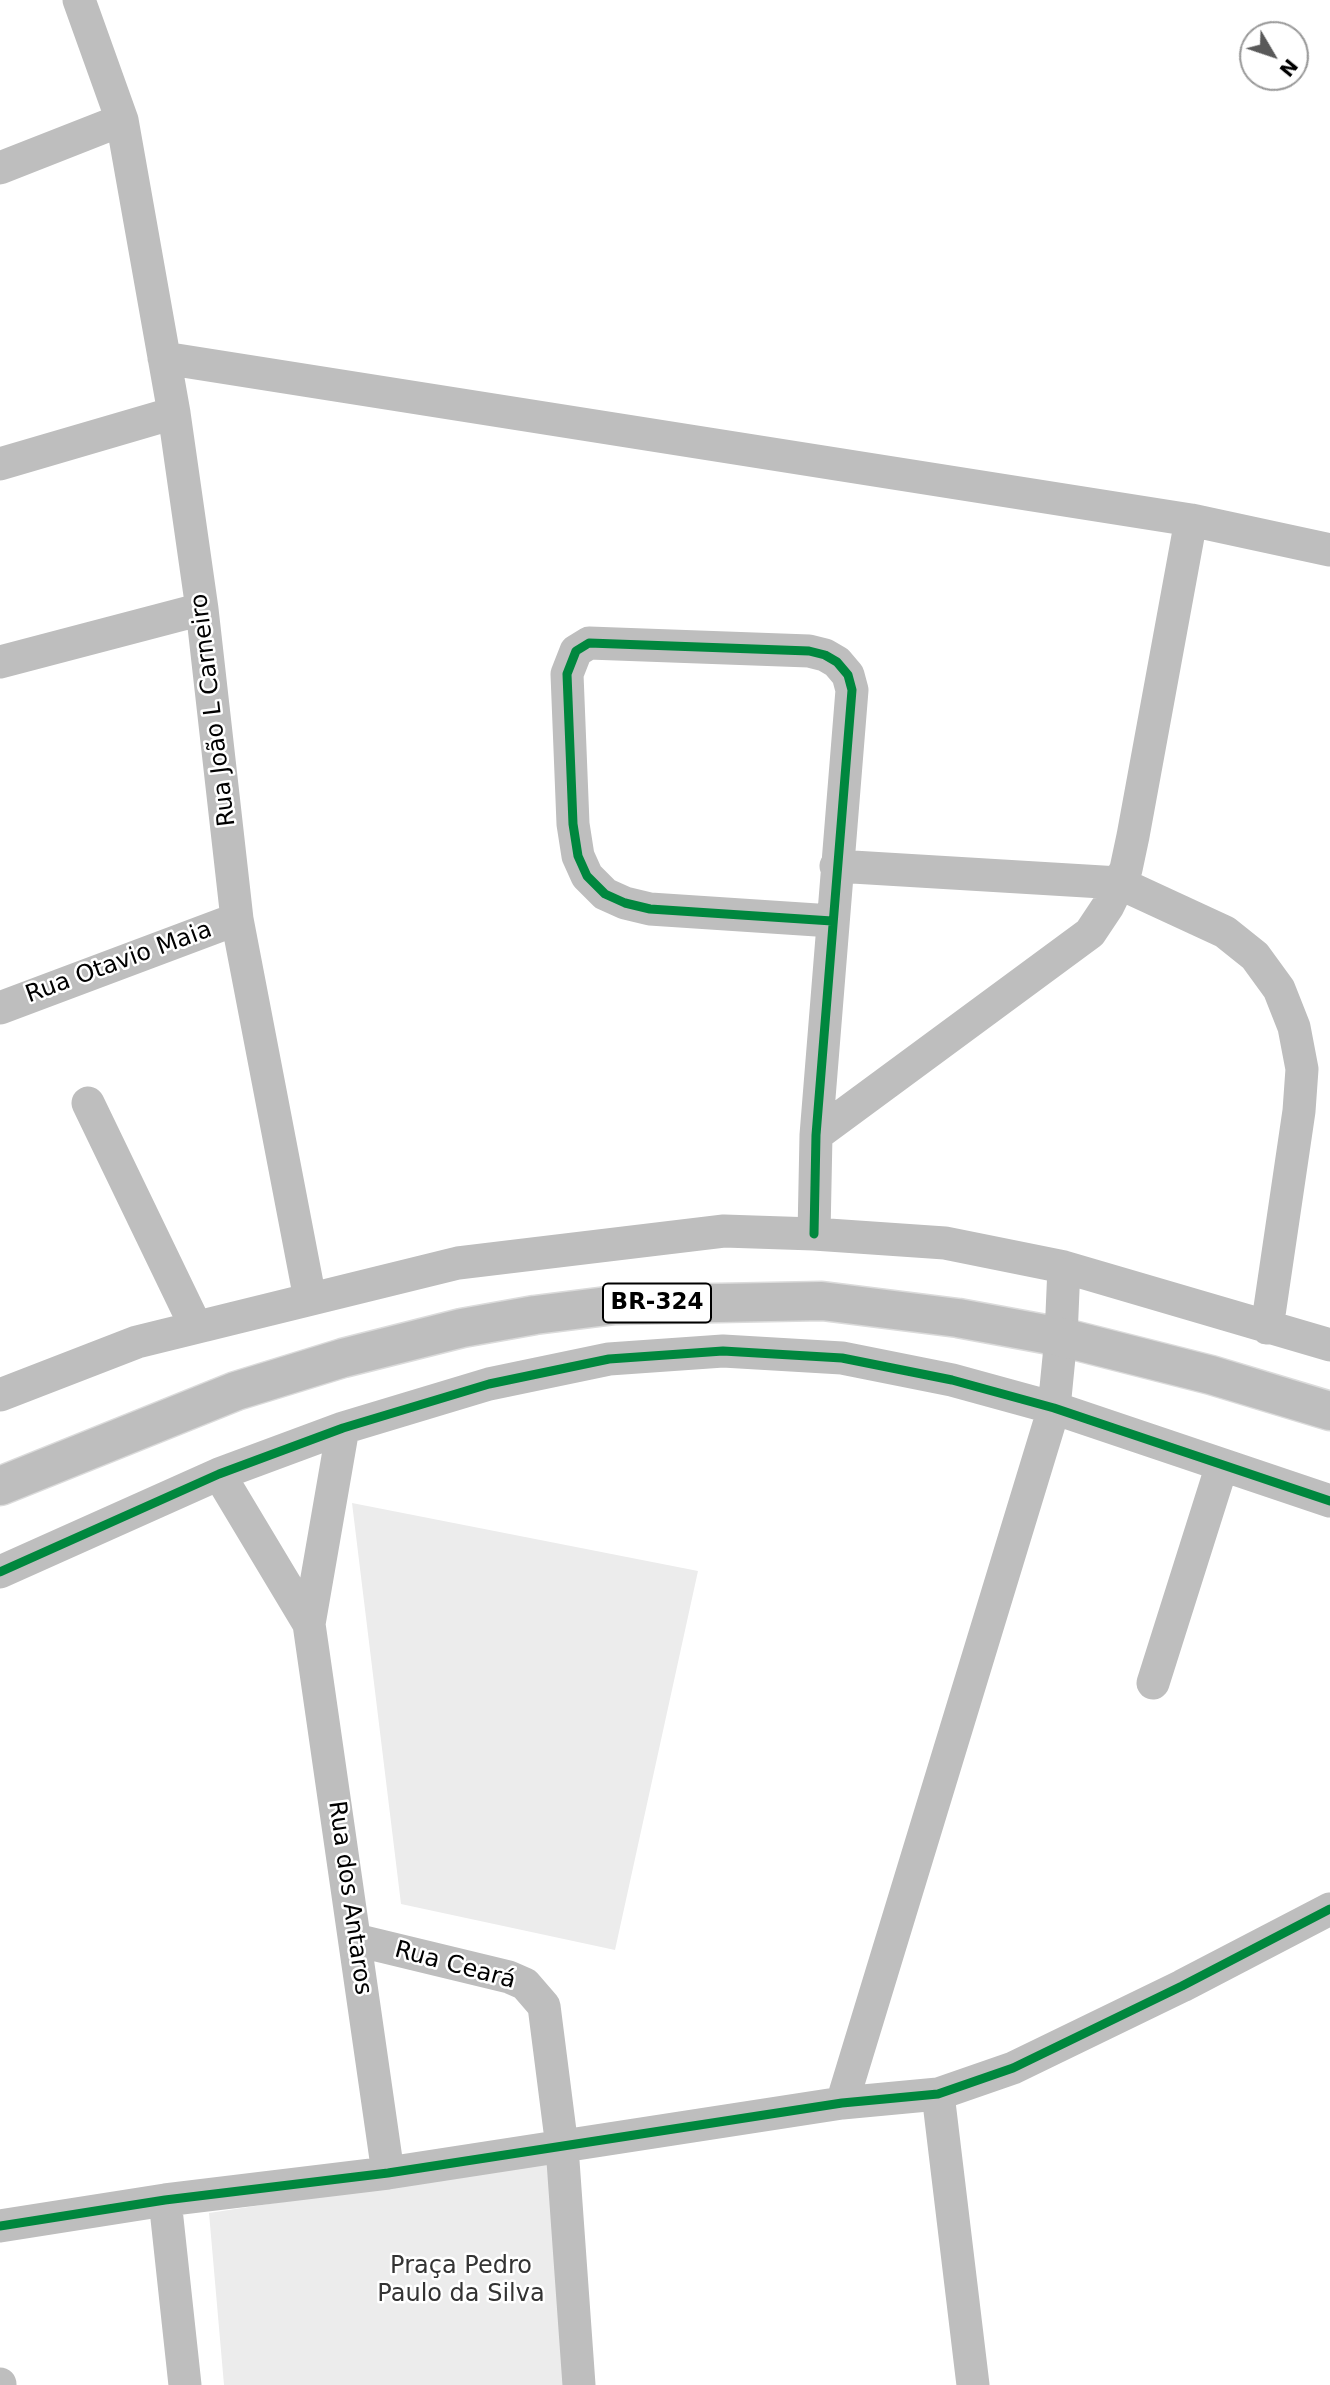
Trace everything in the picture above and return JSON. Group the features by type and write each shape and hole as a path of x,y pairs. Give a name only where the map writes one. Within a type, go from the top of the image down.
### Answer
{"highway":[{"name":"BR-324","path":"0,1486 236,1391 343,1358 462,1328 615,1305 822,1301 958,1318 1061,1337 1211,1375 1330,1411"}],"street":[{"name":"Rua João L Carneiro","path":"79,0 122,120 174,413 202,609 237,919 310,1299"},
{"path":"0,169 122,120"},
{"path":"164,358 1191,520 1328,546"},
{"path":"0,464 174,413"},
{"path":"816,1135 1090,933 1108,906 1126,869 1191,520"},
{"path":"0,662 202,609"},
{"path":"814,1234 816,1135 852,690 848,675 837,662 825,654 809,651 589,643 576,651 567,674 573,824 578,856 587,876 605,894 625,903 650,909 832,921"},
{"path":"836,866 1119,883 1225,932 1255,956 1279,989 1294,1027 1316,1063 1299,1111 1267,1328"},
{"name":"Rua Otavio Maia","path":"0,1008 237,919"},
{"path":"88,1103 196,1327"},
{"path":"0,1395 136,1342 458,1263 606,1243 724,1231 945,1243 1064,1267 1330,1345"},
{"path":"842,2104 1054,1408 1064,1267"},
{"path":"0,1572 219,1474 343,1428 489,1384 609,1359 723,1351 842,1358 952,1380 1054,1408 1330,1500"},
{"name":"Rua dos Antaros","path":"343,1428 309,1624 388,2173"},
{"path":"1153,1683 1222,1465"},
{"name":"Rua dos Antaros","path":"219,1474 309,1624"},
{"path":"0,2226 165,2200 388,2173 842,2104 938,2094 1013,2068 1182,1986 1330,1909"},
{"name":"Rua Ceará","path":"356,1941 509,1977 526,1984 544,2006 562,2147"},
{"path":"938,2094 973,2385"},
{"path":"562,2147 579,2385"},
{"path":"165,2200 185,2385"}],"green space":[{"path":"352,1503 698,1571 615,1950 401,1904"},
{"name":"Praça Pedro Paulo da Silva","path":"560,2160 572,2385 224,2385 209,2213"}],"cycle path":[{"path":"814,1234 816,1135 852,690 848,675 837,662 825,655 809,651 589,643 576,651 567,674 573,824 578,856 587,876 605,894 625,903 650,909 832,921"},
{"path":"0,1572 219,1474 343,1428 489,1384 609,1359 723,1351 842,1358 952,1380 1054,1408 1330,1501"},
{"path":"0,2226 165,2200 388,2173 842,2103 938,2094 1013,2068 1182,1986 1330,1909"}]}
